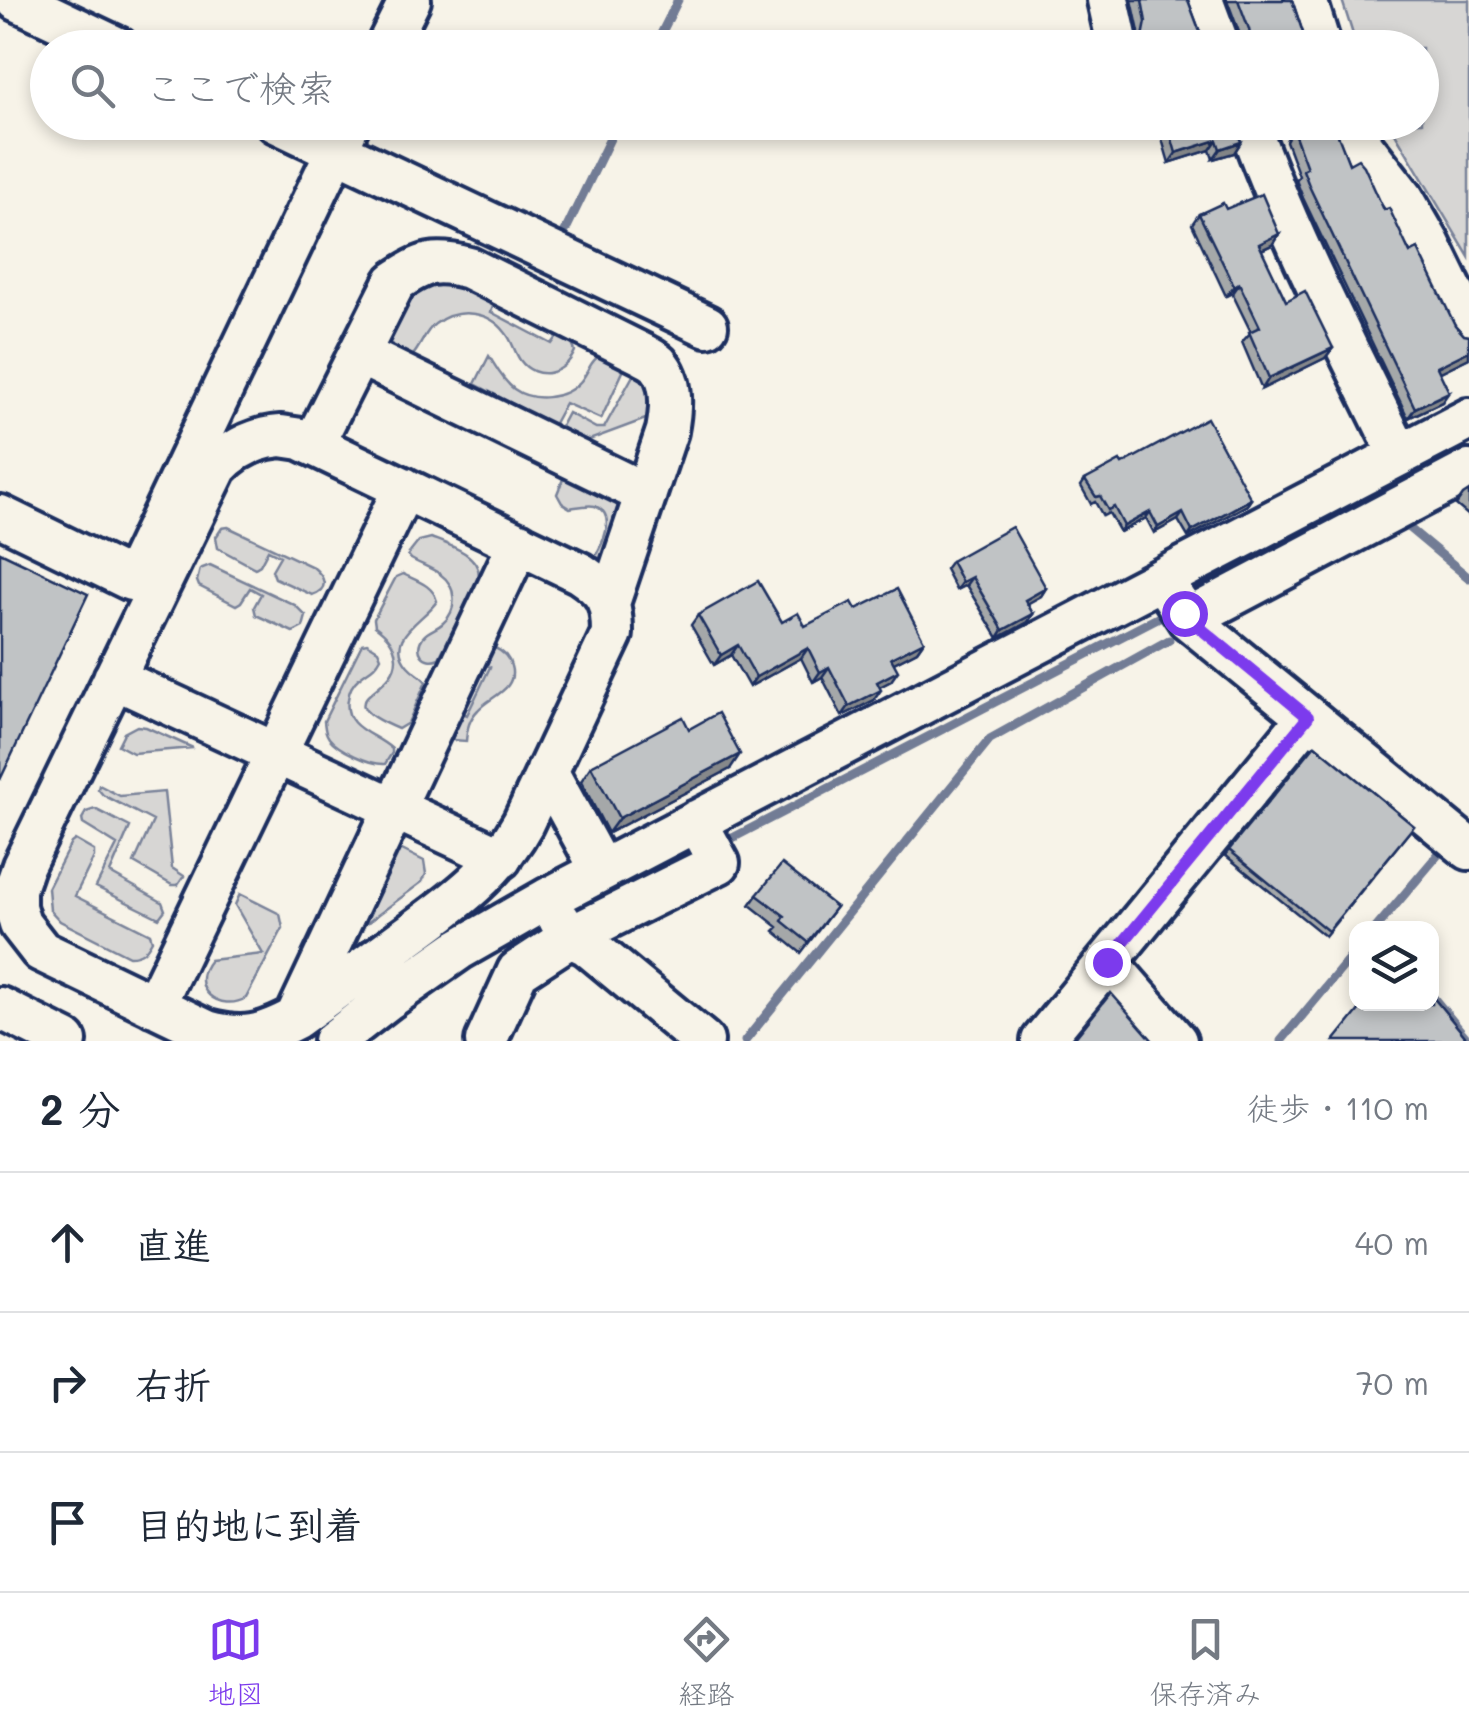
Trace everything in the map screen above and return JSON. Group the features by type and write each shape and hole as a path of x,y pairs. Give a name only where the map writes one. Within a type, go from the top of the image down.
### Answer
{"street":[{"path":"18,0 80,30"},
{"path":"395,30 410,0"},
{"path":"1202,0 1212,30"},
{"path":"1306,0 1315,30"},
{"path":"0,856 342,140"},
{"path":"349,140 707,326"},
{"path":"1254,140 1296,240 1399,454"},
{"path":"1358,140 1403,198 1469,325"},
{"path":"313,445 395,282 432,262 469,268 658,364 670,392 668,431 609,603 612,634 517,833 501,858 455,902 296,1018 251,1038 207,1031 41,951 20,924 8,921 24,866 217,467 228,455 266,437 301,439 313,445 404,488 518,543 580,572 596,584 609,603"},
{"path":"359,354 646,494"},
{"path":"1177,602 1399,454 1469,419"},
{"path":"486,1041 518,971 601,870 707,840 1177,602 1469,471"},
{"path":"154,1006 404,488"},
{"path":"0,516 131,580"},
{"path":"296,1018 518,543"},
{"path":"1177,602 1308,717 1469,848"},
{"path":"114,678 501,858"},
{"path":"1042,1041 1308,717"},
{"path":"547,771 601,870"},
{"path":"334,1041 458,950 561,923 719,863 707,840"},
{"path":"561,923 703,1041"},
{"path":"1107,962 1176,1041"},
{"path":"0,1008 66,1041"}],"shaded area":[{"path":"1342,0 1469,0 1469,257 1399,140 1439,140 1439,30 1352,30"},
{"path":"457,281 495,301 491,312 552,344 560,333 570,339 575,351 570,359 550,373 534,371 520,360 498,325 472,314 453,315 435,324 413,355 392,352 385,339 403,300 424,283"},
{"path":"606,354 626,365 601,419 565,403 553,425 475,384 489,356 514,389 530,396 557,396 573,388 593,361"},
{"path":"635,372 652,391 651,417 584,442 559,430 568,413 596,428 604,428"},
{"path":"565,474 611,496 620,510 605,566 594,558 606,530 606,516 595,506 570,508 562,503 557,494"},
{"path":"228,527 313,567 323,579 321,590 312,595 275,578 272,570 280,556 268,550 255,568 218,548 216,537 222,528"},
{"path":"431,538 469,556 479,577 439,658 434,660 422,655 420,642 448,618 454,598 446,579 408,555 419,541"},
{"path":"210,565 295,605 306,616 303,627 293,632 256,615 254,607 261,594 250,588 236,605 199,586 200,569"},
{"path":"403,574 428,587 437,601 409,630 400,646 408,666 426,682 408,723 398,729 365,710 364,702 393,670 394,648 375,626 374,619 396,577"},
{"path":"367,643 381,657 353,685 348,709 355,724 392,749 385,764 340,747 329,738 324,721 362,644"},
{"path":"495,648 509,660 510,681 475,713 466,741 453,740 448,736 455,710 467,715 490,667 480,662 489,649"},
{"path":"137,726 193,748 133,753 118,745 124,733"},
{"path":"99,785 120,796 164,792 172,868 184,876 178,885 134,863 153,821 103,795"},
{"path":"95,809 130,827 110,873 162,902 165,910 159,918 96,887 117,845 83,824 86,812"},
{"path":"75,840 94,851 94,857 75,896 150,934 152,940 140,954 129,956 60,921 50,910 48,888"},
{"path":"400,849 424,861 426,874 422,882 359,929 394,852"},
{"path":"240,894 280,914 283,928 246,998 226,1002 204,989 202,980 210,960 263,954 235,905"}],"building":[{"path":"1142,0 1188,0 1199,30 1144,30"},
{"path":"1238,0 1292,0 1302,30 1249,30"},
{"path":"1172,140 1217,140 1176,153"},
{"path":"1217,140 1240,140 1241,142 1220,149"},
{"path":"1297,140 1340,140 1349,164 1358,159 1364,166 1410,253 1418,249 1455,325 1469,336 1469,351 1437,367 1449,392 1415,408 1310,188 1303,170 1307,168"},
{"path":"1262,194 1279,234 1259,244 1286,301 1305,291 1333,348 1269,378 1249,332 1260,327 1239,283 1234,286 1199,214 1223,203 1226,209"},
{"path":"1207,418 1251,499 1192,531 1183,513 1158,527 1150,512 1124,526 1114,507 1108,510 1085,480 1120,461 1122,464"},
{"path":"1012,527 1046,588 1025,600 1033,614 1003,630 972,577 962,582 951,561"},
{"path":"0,552 88,594 0,780"},
{"path":"758,581 782,622 798,613 805,626 852,602 856,609 897,589 924,641 891,658 898,671 877,682 881,690 849,706 829,667 820,672 808,648 756,677 738,645 721,655 698,615"},
{"path":"718,713 740,754 619,818 591,766 683,717 689,729"},
{"path":"1315,745 1414,826 1328,931 1229,850"},
{"path":"782,864 836,907 808,942 782,921 785,916 757,895"},
{"path":"1111,993 1153,1041 1077,1041 1075,1038"},
{"path":"1439,1005 1469,1041 1334,1041 1358,1011 1439,1011"}],"waterway":[{"path":"663,30 678,0"},
{"path":"558,246 609,140"},
{"path":"1409,528 1469,578"},
{"path":"721,844 1169,612"},
{"path":"745,1041 990,739 1169,640"},
{"path":"1382,921 1447,844"},
{"path":"1281,1041 1349,959"},
{"path":"1439,1005 1469,1041"}],"route":[{"path":"1107,962 1308,717 1184,613"}]}
